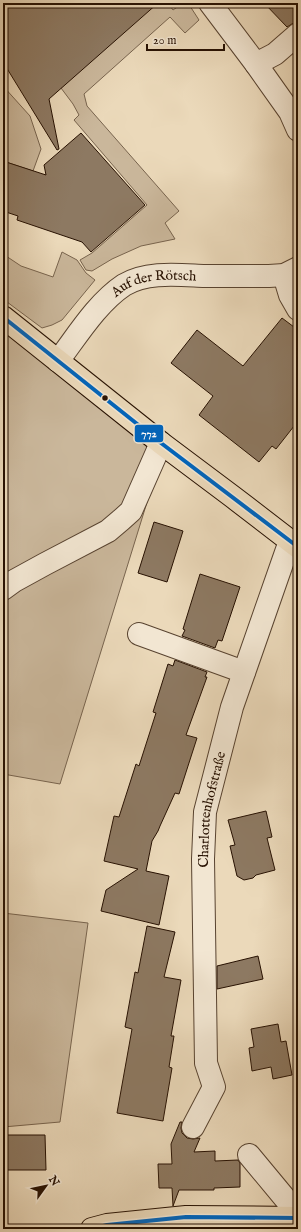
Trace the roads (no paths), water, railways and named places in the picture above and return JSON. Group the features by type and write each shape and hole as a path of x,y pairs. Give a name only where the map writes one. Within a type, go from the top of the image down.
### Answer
{"main road":[{"name":"Charlottenhofstraße","path":"3,317 161,443 234,496 294,544"},
{"path":"92,1229 107,1225 186,1217 298,1218"}],"street":[{"path":"210,3 290,112 298,130"},
{"path":"256,64 275,54 298,34"},
{"name":"Auf der Rötsch","path":"58,361 90,319 110,296 126,284 144,278 169,275 269,276 291,272 290,295 298,309"},
{"path":"3,589 14,581 108,531 121,520 130,511 161,443"},
{"name":"Charlottenhofstraße","path":"193,1127 214,1087 206,1063 203,859 205,812 231,711 244,672 294,544"},
{"path":"139,634 244,672"},
{"path":"249,1155 298,1214"}]}
